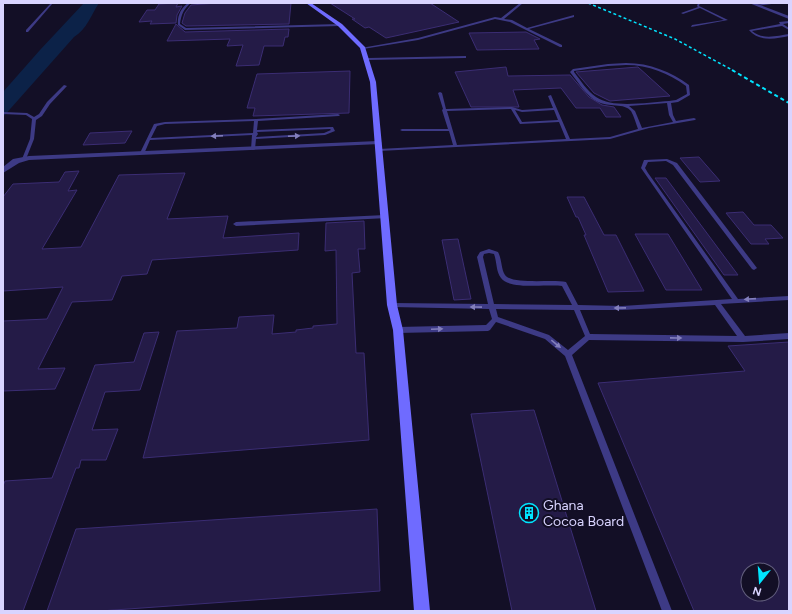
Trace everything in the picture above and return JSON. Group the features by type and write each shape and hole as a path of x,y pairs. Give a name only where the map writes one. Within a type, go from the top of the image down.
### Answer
{"street":[{"path":"308,3 340,25 363,48 368,59 373,82 392,305 398,330 422,611"},
{"path":"751,3 789,18"},
{"path":"3,171 16,161 24,159 253,148 378,147"}],"lane":[{"path":"27,31 52,3"},
{"path":"190,3 186,5 179,18 179,24 184,29 340,25"},
{"path":"502,19 522,3"},
{"path":"757,5 778,3"},
{"path":"682,13 699,5 727,21 692,26"},
{"path":"526,29 573,16"},
{"path":"363,48 418,38 488,19 502,19 561,46"},
{"path":"789,22 782,23 781,25 750,30 754,34 768,38 789,35"},
{"path":"781,25 789,29"},
{"path":"368,59 465,57"},
{"path":"631,64 644,65 680,80 688,86 689,94 677,101 669,102 626,105 604,103 594,100 572,72 573,70 631,64"},
{"path":"34,119 40,115 48,103 66,86"},
{"path":"440,93 455,146"},
{"path":"550,96 568,140"},
{"path":"669,102 671,115 675,122"},
{"path":"626,105 633,111 640,129"},
{"path":"444,110 512,108 522,111 555,109"},
{"path":"512,108 521,123 560,121"},
{"path":"3,113 27,114 34,119"},
{"path":"142,153 155,125 158,124 338,116"},
{"path":"24,159 32,140 34,119"},
{"path":"378,147 455,146 610,138 640,129 694,119"},
{"path":"253,148 256,134 256,120"},
{"path":"148,139 256,134 323,128 332,128 333,131 325,134 256,134"},
{"path":"402,130 450,130"},
{"path":"736,300 646,173 643,168 646,161 667,160 675,164 754,268"},
{"path":"236,224 384,217"},
{"path":"495,319 480,257 482,253 489,251 496,253 502,277 506,281 514,283 556,282 564,284 576,307 588,337"},
{"path":"392,305 492,308 622,308 789,298"},
{"path":"716,302 743,339"},
{"path":"398,330 488,328 495,319"},
{"path":"495,319 547,337 568,354 667,611"},
{"path":"568,354 588,337 743,339 789,336"}],"water":[{"path":"84,3 99,3 82,30 74,37 3,117 3,92"}],"building":[{"path":"178,3 176,7 182,6 177,15 176,23 150,24 152,21 139,22 147,10 155,10 159,4"},
{"path":"217,3 291,3 289,24 186,26 182,23 185,13 191,5"},
{"path":"330,3 430,3 459,22 386,38 369,27 365,28 352,19 355,19"},
{"path":"176,24 185,32 289,29 288,37 285,37 283,46 264,46 259,65 236,66 243,45 227,46 230,39 167,41"},
{"path":"526,32 540,39 534,40 539,49 477,50 469,33"},
{"path":"506,67 508,76 570,75 589,97 602,105 614,107 621,117 606,117 600,108 576,108 561,88 513,90 519,107 471,107 455,72"},
{"path":"638,67 670,96 610,101 594,93 576,72"},
{"path":"350,71 349,113 253,116 255,108 247,108 257,74"},
{"path":"132,131 125,143 83,145 90,133"},
{"path":"699,157 720,181 700,182 680,158"},
{"path":"79,171 68,191 77,190 42,249 81,247 119,175 185,173 167,219 228,216 223,238 299,233 298,250 152,260 147,274 122,276 112,300 72,302 38,369 65,368 55,389 3,391 3,321 47,319 63,287 3,291 3,197 13,184 59,182 65,172"},
{"path":"655,178 666,178 738,275 724,275"},
{"path":"567,197 584,197 604,235 616,235 644,291 608,292 584,235 586,235"},
{"path":"743,212 754,225 771,225 783,238 765,239 769,244 751,244 726,213"},
{"path":"364,221 365,249 358,249 360,272 352,273 356,353 364,353 369,440 143,458 177,331 237,328 239,317 274,315 272,334 296,332 296,330 313,328 313,326 337,324 336,250 325,251 326,223"},
{"path":"635,234 668,234 702,290 666,290"},
{"path":"458,239 471,299 454,300 442,240"},
{"path":"159,332 140,390 105,392 92,430 118,429 106,460 81,460 79,468 76,468 23,611 3,611 3,486 5,481 52,478 95,365 134,362 144,333"},
{"path":"789,342 789,611 694,611 598,383 745,371 728,346"},
{"name":"Ghana Cocoa Board","path":"534,410 596,611 512,611 471,414"},
{"path":"377,509 380,591 100,611 47,611 76,529"}],"railway":[{"path":"588,3 675,39 734,71"},
{"path":"732,70 789,103"}],"place":[{"name":"Ghana Cocoa Board","path":"529,513"}]}
